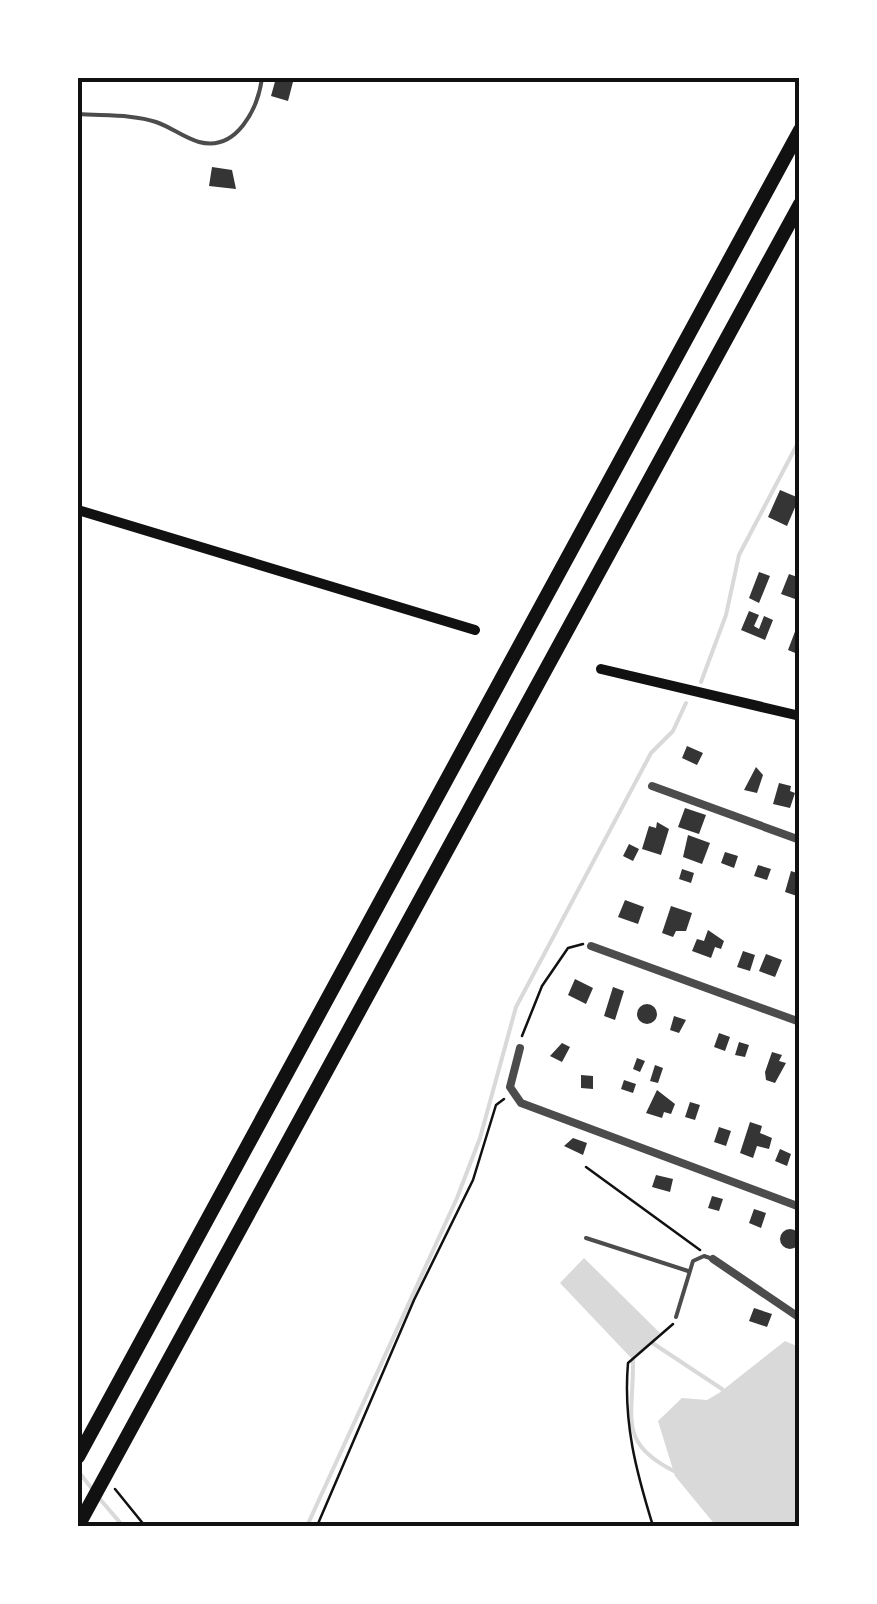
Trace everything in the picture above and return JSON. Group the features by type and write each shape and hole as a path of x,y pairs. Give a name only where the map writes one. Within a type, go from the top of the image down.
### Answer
{"highway":[{"path":"81,1451 800,130"},
{"path":"78,1526 800,204"}],"main road":[{"path":"80,509 475,630"},
{"path":"602,669 800,716"}],"street":[{"path":"652,786 800,840"},
{"path":"591,946 800,1022"},
{"path":"520,1048 510,1078 511,1094 521,1103 594,1134 800,1206"},
{"path":"708,1257 800,1318"}],"lane":[{"path":"78,114 154,121 194,141 220,142 244,125 260,96 262,78"},
{"path":"586,1238 688,1271"},
{"path":"676,1318 688,1271 708,1257"}],"path":[{"path":"520,1048 523,1029 568,948 576,943 591,946"},
{"path":"318,1526 414,1300 473,1180 496,1106 511,1094"},
{"path":"586,1167 708,1257"},
{"path":"653,1526 627,1432 630,1362 636,1361 676,1318"},
{"path":"140,1520 146,1526"}],"shaded area":[{"path":"584,1258 660,1333 633,1360 560,1283"},
{"path":"785,1341 799,1347 799,1526 716,1526 675,1476 658,1421 682,1398 707,1400 719,1393"}],"building":[{"path":"276,78 294,78 288,101 271,96"},
{"path":"212,167 232,170 236,189 209,186"},
{"path":"780,490 799,498 787,526 768,517"},
{"path":"759,572 770,576 759,603 749,598"},
{"path":"789,574 800,578 795,599 781,594"},
{"path":"749,611 759,615 754,626 759,629 764,616 773,620 765,640 741,630"},
{"path":"800,621 800,655 788,650"},
{"path":"687,746 703,753 697,765 682,758"},
{"path":"756,767 763,775 757,793 744,790"},
{"path":"779,783 791,786 790,791 795,793 790,808 773,804"},
{"path":"685,808 706,815 699,834 678,827"},
{"path":"657,822 669,829 661,855 642,849 649,826 656,828"},
{"path":"688,835 710,843 702,864 683,857"},
{"path":"629,844 639,849 633,861 623,856"},
{"path":"725,852 738,856 734,868 721,863"},
{"path":"758,865 771,869 767,880 754,876"},
{"path":"682,869 694,873 691,883 679,879"},
{"path":"791,871 800,874 800,897 785,892"},
{"path":"625,900 644,907 638,924 618,917"},
{"path":"671,906 692,913 686,931 676,931 673,937 662,933"},
{"path":"708,930 724,941 721,949 715,947 711,958 692,951 697,939 704,941"},
{"path":"743,951 755,955 750,971 737,967"},
{"path":"766,954 782,960 775,977 759,971"},
{"path":"575,979 593,988 586,1004 568,995"},
{"path":"613,987 624,991 615,1020 604,1016"},
{"path":"643,1004 651,1004 657,1014 651,1024 643,1024 637,1018 637,1010"},
{"path":"674,1016 686,1020 679,1033 670,1030"},
{"path":"719,1033 730,1037 725,1051 714,1047"},
{"path":"739,1042 749,1045 745,1057 735,1055"},
{"path":"562,1043 570,1047 562,1062 550,1056"},
{"path":"772,1052 782,1055 779,1061 786,1063 775,1083 766,1080 765,1072"},
{"path":"637,1058 645,1061 640,1072 633,1069"},
{"path":"655,1065 663,1068 658,1083 650,1081"},
{"path":"581,1075 593,1076 593,1089 581,1088"},
{"path":"624,1080 636,1084 633,1093 621,1089"},
{"path":"657,1090 675,1104 671,1114 664,1112 662,1118 646,1113"},
{"path":"690,1102 700,1105 695,1120 685,1117"},
{"path":"750,1122 762,1126 760,1133 772,1138 769,1149 757,1146 753,1158 740,1153"},
{"path":"719,1127 731,1131 726,1146 714,1142"},
{"path":"573,1138 587,1143 583,1155 564,1146"},
{"path":"780,1149 791,1154 787,1166 775,1161"},
{"path":"656,1175 673,1179 670,1192 652,1187"},
{"path":"712,1196 723,1199 719,1211 708,1208"},
{"path":"754,1209 766,1213 761,1228 749,1223"},
{"path":"790,1229 800,1239 790,1249 780,1239"},
{"path":"754,1308 772,1314 767,1327 749,1321"}],"waterway":[{"path":"701,682 726,615 739,555 800,439"},
{"path":"307,1526 457,1198 480,1138 516,1007 651,753 673,731 686,703"},
{"path":"651,1342 722,1389"},
{"path":"633,1360 631,1413 636,1439 657,1461 676,1472"},
{"path":"78,1471 93,1490"},
{"path":"99,1498 123,1526"}]}
